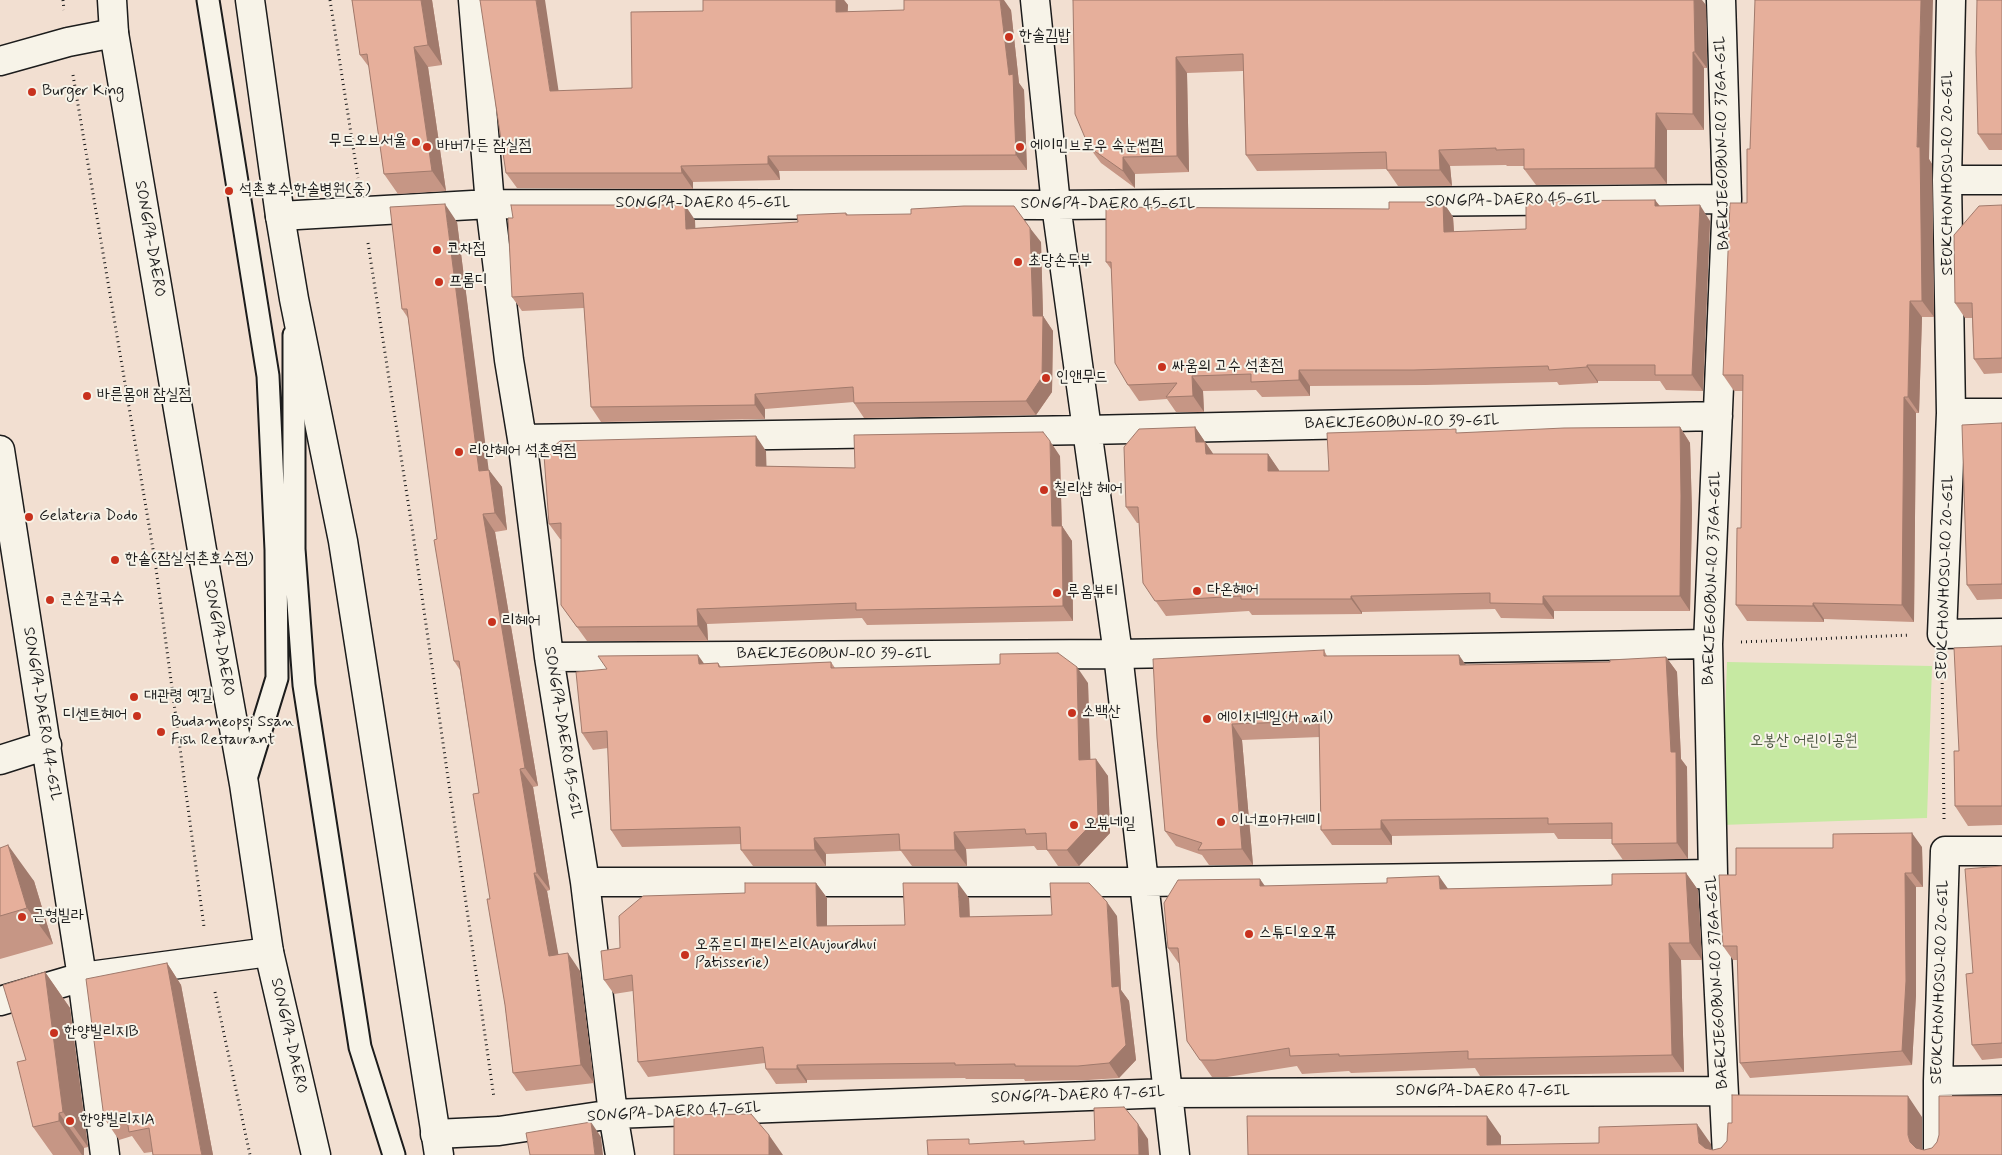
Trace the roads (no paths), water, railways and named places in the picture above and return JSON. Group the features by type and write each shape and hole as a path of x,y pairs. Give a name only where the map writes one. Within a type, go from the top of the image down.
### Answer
{"street":[{"name":"SONGPA-DAERO","path":"112,0 114,32 202,550 244,784 269,952 316,1155"},
{"path":"250,0 280,216 294,299 343,540 437,1144"},
{"name":"SONGPA-DAERO 45-GIL","path":"473,0 490,204 509,360 522,439 549,657 585,882 613,1114 620,1155"},
{"path":"1035,0 1056,206 1118,654 1175,1155"},
{"name":"BAEKJEGOBUN-RO 37GA-GIL","path":"1721,0 1727,199 1708,644 1712,874 1727,1155"},
{"name":"SEOKCHONHOSU-RO 20-GIL","path":"1951,0 1947,180 1952,413 1942,634 2002,634"},
{"path":"0,61 68,42 114,32"},
{"path":"1947,180 2002,180"},
{"name":"SONGPA-DAERO 45-GIL","path":"280,216 490,204 1056,206 1727,199"},
{"path":"1952,413 2002,413"},
{"name":"BAEKJEGOBUN-RO 39-GIL","path":"522,439 1086,430 1718,416"},
{"name":"SONGPA-DAERO 44-GIL","path":"0,450 4,509 47,745 82,977 105,1155"},
{"name":"BAEKJEGOBUN-RO 39-GIL","path":"549,657 1118,654 1708,644"},
{"path":"0,760 47,745"},
{"name":"SEOKCHONHOSU-RO 20-GIL","path":"1938,1155 1938,1080 1945,851 2002,851"},
{"path":"585,882 1145,882 1712,874"},
{"path":"0,1001 82,977 269,952"},
{"path":"1938,1080 2002,1080"},
{"name":"SONGPA-DAERO 47-GIL","path":"437,1144 499,1130 613,1114 1168,1092 1723,1091"}],"lane":[{"path":"208,0 269,386 276,550 277,678 244,784"},
{"path":"294,299 294,548 304,686 360,1047 394,1155"}],"place":[{"name":"한솔김밥","path":"1009,37"},
{"name":"Burger King","path":"32,92"},
{"name":"무드오브서울","path":"416,142"},
{"name":"바버가든 잠실점","path":"427,147"},
{"name":"에이민브로우 속눈썹펌","path":"1020,147"},
{"name":"석촌호수.한솔병원(중)","path":"229,191"},
{"name":"코차점","path":"437,250"},
{"name":"초당손두부","path":"1018,262"},
{"name":"프롬디","path":"439,282"},
{"name":"싸움의 고수 석촌점","path":"1162,367"},
{"name":"인앤무드","path":"1046,378"},
{"name":"바른몸애 잠실점","path":"87,396"},
{"name":"리안헤어 석촌역점","path":"459,452"},
{"name":"칠리샵 헤어","path":"1044,490"},
{"name":"Gelateria Dodo","path":"29,517"},
{"name":"한솥(잠실석촌호수점)","path":"115,560"},
{"name":"다온헤어","path":"1197,591"},
{"name":"루옴뷰티","path":"1057,593"},
{"name":"큰손칼국수","path":"50,600"},
{"name":"리헤어","path":"492,622"},
{"name":"대관령 옛길","path":"134,697"},
{"name":"소백산","path":"1072,713"},
{"name":"디센트헤어","path":"137,716"},
{"name":"에이치네일(H nail)","path":"1207,719"},
{"name":"Budameopsi Ssan Fish Restaurant","path":"161,732"},
{"name":"이너프아카데미","path":"1221,822"},
{"name":"오뷰네일","path":"1074,825"},
{"name":"근형빌라","path":"22,917"},
{"name":"스튜디오오퓨","path":"1249,934"},
{"name":"오쥬르디 파티스리(Aujourdhui Patisserie)","path":"685,955"},
{"name":"한양빌리지B","path":"54,1033"},
{"name":"한양빌리지A","path":"70,1121"}],"park label":[{"name":"오봉산 어린이공원","path":"1804,742"}]}
